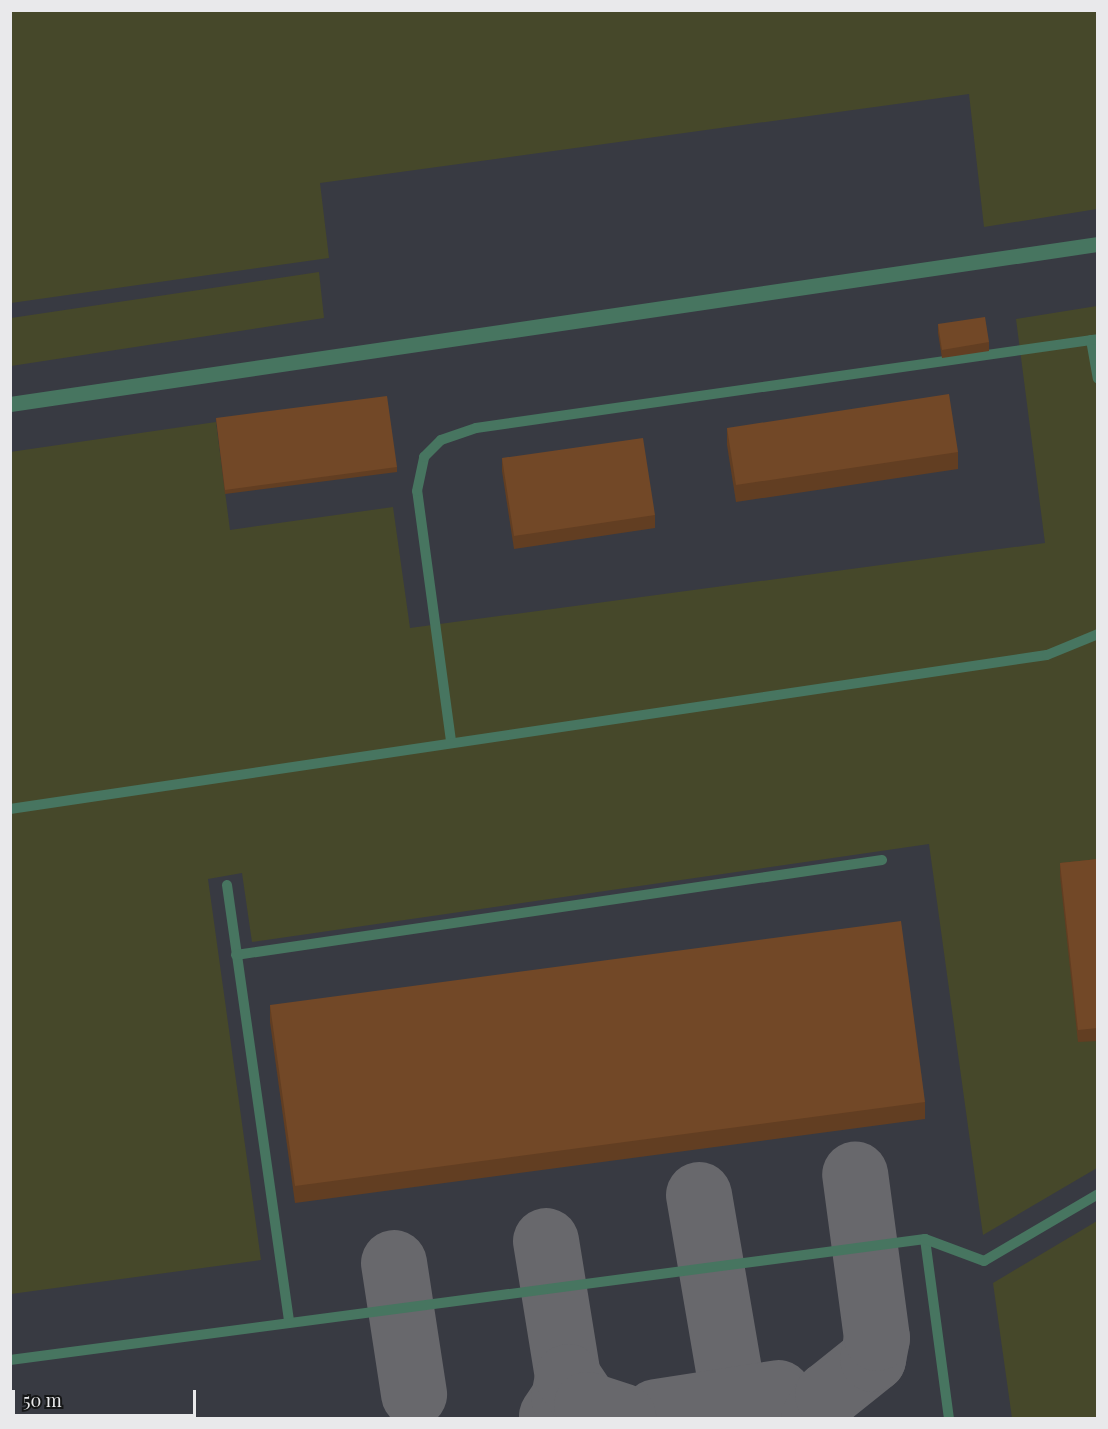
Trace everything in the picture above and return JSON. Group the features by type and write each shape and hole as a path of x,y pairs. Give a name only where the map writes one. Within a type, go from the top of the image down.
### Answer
{"street":[{"path":"10,404 1098,244"}],"lane":[{"path":"451,741 417,491 424,457 441,440 476,428 1094,339 1098,378"},
{"path":"10,809 451,741 1047,655 1098,634"},
{"path":"236,955 882,860"},
{"path":"226,885 289,1323"},
{"path":"10,1360 925,1239 984,1260 1098,1194"},
{"path":"925,1239 949,1419"}],"shaded area":[{"path":"10,11 1097,11 1097,1418 11,1418"}],"green space":[{"path":"10,11 1097,11 1097,209 984,227 969,94 320,183 329,258 11,303"},
{"path":"319,272 324,318 11,366 11,318"},
{"path":"1097,306 1097,1168 983,1235 929,844 252,942 242,873 208,879 261,1260 11,1294 10,452 216,422 230,530 393,507 410,628 1045,543 1016,319"},
{"path":"1097,1221 1097,1418 1012,1418 993,1283"}],"building":[{"path":"985,317 989,342 942,350 938,324"},
{"path":"949,394 958,452 736,485 727,428"},
{"path":"387,396 397,467 225,490 216,418"},
{"path":"643,438 655,515 514,536 502,458"},
{"path":"1098,859 1098,1028 1078,1030 1060,863"},
{"path":"901,921 925,1102 295,1186 270,1005"}],"taxiway":[{"path":"814,1418 828,1395 873,1359 877,1338 855,1174"},
{"path":"699,1195 737,1418"},
{"path":"546,1241 568,1377"},
{"path":"394,1263 414,1394"},
{"path":"552,1416 564,1398 568,1377 587,1405 623,1417"},
{"path":"656,1412 779,1393"}]}
